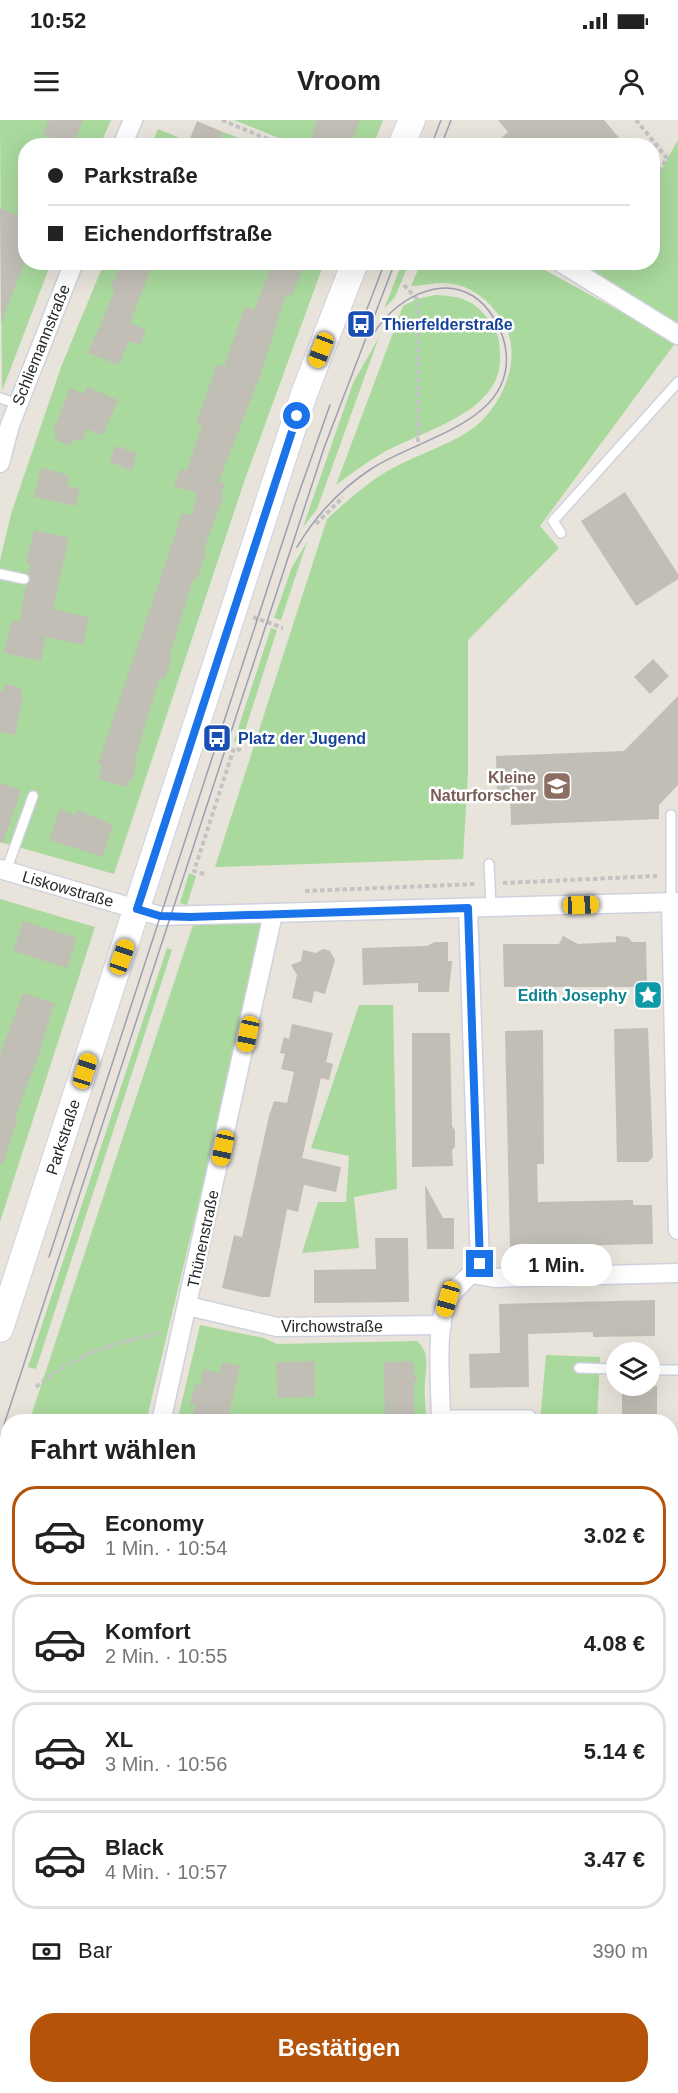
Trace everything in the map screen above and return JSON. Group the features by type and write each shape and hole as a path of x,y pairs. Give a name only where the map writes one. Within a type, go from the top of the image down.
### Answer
{"main road":[{"path":"404,138 412,120"},
{"name":"Parkstraße","path":"0,1329 304,394 352,270"}],"street":[{"path":"125,138 133,120"},
{"name":"Schliemannstraße","path":"0,463 5,424 18,404 71,270"},
{"path":"573,270 678,335"},
{"name":"Liskowstraße","path":"3,870 160,916 674,902"},
{"path":"674,902 678,1230"},
{"path":"441,1414 442,1324 448,1299 480,1264 468,908"},
{"name":"Thünenstraße","path":"163,1414 273,914"},
{"path":"473,1274 495,1278 678,1273"},
{"name":"Virchowstraße","path":"188,1306 277,1327 442,1324"}],"lane":[{"path":"561,533 553,522 678,382"},
{"path":"0,398 18,404"},
{"path":"0,574 24,579"},
{"path":"3,870 33,796"},
{"path":"671,815 674,902"},
{"path":"489,864 490,907"},
{"path":"579,1368 606,1369"},
{"path":"660,1370 678,1370"}],"path":[{"path":"222,120 265,138"},
{"path":"636,120 651,138"},
{"path":"660,149 667,158 660,170"},
{"path":"404,285 417,299 418,446"},
{"path":"316,524 343,497"},
{"path":"249,616 283,628"},
{"path":"204,874 194,871 234,748 243,751"},
{"path":"302,891 672,875"},
{"path":"36,1387 74,1361 106,1346 183,1329"}],"green space":[{"path":"0,120 111,120 103,138 18,138 18,270 48,270 2,391"},
{"path":"234,120 383,120 376,138 279,138"},
{"path":"158,129 180,138 154,138"},
{"path":"223,132 239,138 221,138"},
{"path":"678,140 678,335 583,276 590,270 660,270 660,172"},
{"path":"101,270 321,270 244,482 114,874 0,842 0,561 11,514 61,367"},
{"path":"399,270 406,270 395,297 384,309"},
{"path":"418,270 545,270 676,342 540,526 559,548 468,640 468,773 463,859 215,867 327,519 382,474 450,442 480,423 498,399 510,371 511,341 506,328 495,310 480,296 453,284 411,286"},
{"path":"435,295 455,297 470,302 488,319 496,332 499,343 500,359 496,378 487,394 473,407 455,419 381,454 336,485 403,306 417,299"},
{"path":"379,337 317,509 303,527 353,383"},
{"path":"307,542 281,620 274,618 292,567"},
{"path":"271,628 277,630 241,743 234,741"},
{"path":"189,873 196,876 187,905 180,903"},
{"path":"0,899 95,927 0,1222"},
{"path":"266,922 148,1414 32,1414 193,925"},
{"path":"167,948 172,950 36,1369 28,1367"},
{"path":"359,1005 393,1005 397,1189 354,1197 359,1248 302,1253 318,1202 346,1202 349,1156 311,1148"},
{"path":"200,1325 264,1338 277,1344 417,1341 426,1355 426,1414 179,1414"},
{"path":"546,1355 600,1357 597,1414 541,1414"}],"building":[{"path":"49,120 83,120 76,138 51,138 43,135"},
{"path":"317,120 360,120 353,138 311,138"},
{"path":"498,120 604,120 619,138 501,138 508,132"},
{"path":"197,121 223,132 221,138 190,138"},
{"path":"0,208 18,216 18,270 22,270 1,323"},
{"path":"118,270 150,270 130,323 146,330 140,345 129,341 119,365 88,353 115,290 111,288"},
{"path":"270,270 302,270 292,296 286,294 260,376 219,481 225,483 221,495 223,498 204,549 206,552 197,580 193,579 169,658 172,659 165,679 160,678 150,709 134,763 137,764 132,781 128,780 125,787 98,779 102,766 98,764 182,513 192,515 197,493 174,486 180,469 186,471 202,426 196,424 217,364 224,366 245,307 254,310"},
{"path":"87,387 118,400 103,435 87,429 82,442 74,439 71,446 54,439 57,432 53,431 70,388 84,394"},
{"path":"115,446 137,453 132,471 110,462"},
{"path":"41,468 69,475 67,486 80,489 76,506 34,497"},
{"path":"625,492 678,574 678,579 636,606 581,521"},
{"path":"34,530 69,538 53,609 89,617 83,645 46,637 41,661 4,653 12,621 19,622 26,585 30,581 28,574 30,563 26,562"},
{"path":"653,659 669,676 650,694 634,677"},
{"path":"5,684 22,688 20,694 23,695 15,735 0,732 0,690 3,691"},
{"name":"Kleine Naturforscher","path":"678,696 678,785 659,805 659,819 511,825 510,794 497,794 496,756 624,751"},
{"path":"0,783 21,790 3,843 0,842"},
{"path":"60,809 76,815 78,810 113,825 103,857 49,840"},
{"path":"23,921 77,938 67,968 13,951"},
{"path":"563,936 578,944 616,942 616,936 628,937 632,942 646,942 647,987 504,987 503,944 559,944"},
{"path":"435,942 448,942 448,961 452,961 449,992 418,992 418,983 363,985 362,948 427,946"},
{"path":"323,949 330,951 335,960 325,994 314,991 312,1003 292,998 297,975 291,965 301,961 303,950 316,953"},
{"path":"23,993 54,1003 40,1052 15,1117 18,1118 3,1164 0,1163 0,1054"},
{"path":"292,1024 333,1033 326,1062 333,1064 329,1080 321,1078 302,1158 341,1167 336,1192 304,1185 298,1212 287,1209 270,1297 261,1297 222,1288 234,1235 242,1237 274,1101 287,1103 294,1072 281,1069 285,1054 280,1053 284,1037 289,1039"},
{"path":"648,1028 653,1157 648,1162 617,1162 614,1029"},
{"path":"543,1030 544,1164 537,1164 538,1202 633,1200 633,1205 652,1205 653,1244 510,1247 505,1031"},
{"path":"412,1033 450,1033 452,1126 455,1130 455,1147 452,1150 453,1166 412,1167"},
{"path":"425,1185 443,1218 454,1218 454,1249 427,1249"},
{"path":"375,1238 408,1238 409,1302 314,1303 314,1270 376,1269"},
{"path":"655,1300 655,1336 593,1337 593,1332 528,1334 529,1387 470,1388 469,1354 500,1353 499,1304"},
{"path":"315,1361 315,1397 277,1398 276,1362"},
{"path":"413,1361 414,1374 418,1379 414,1382 414,1414 385,1414 384,1362"},
{"path":"222,1362 240,1366 229,1414 193,1414 195,1405 190,1404 195,1384 200,1385 204,1369 220,1373"},
{"path":"622,1396 657,1396 657,1414 622,1414"}],"tram line":[{"path":"434,138 441,120"},
{"path":"444,138 451,120"},
{"path":"357,335 382,270"},
{"path":"8,1414 324,448 392,270"},
{"path":"297,547 329,504 359,477 391,458 462,424 482,410 497,392 506,371 505,345 494,318 479,300 459,290 445,288 417,295 392,311 374,333"},
{"path":"49,1257 295,504 330,405"}],"place":[{"name":"Thierfelderstraße","path":"361,324"},
{"name":"Platz der Jugend","path":"217,738"},
{"name":"Kleine Naturforscher","path":"557,786"},
{"name":"Edith Josephy","path":"648,995"}],"route":[{"path":"297,416 137,909 160,916 190,917 468,908 480,1264"}]}
